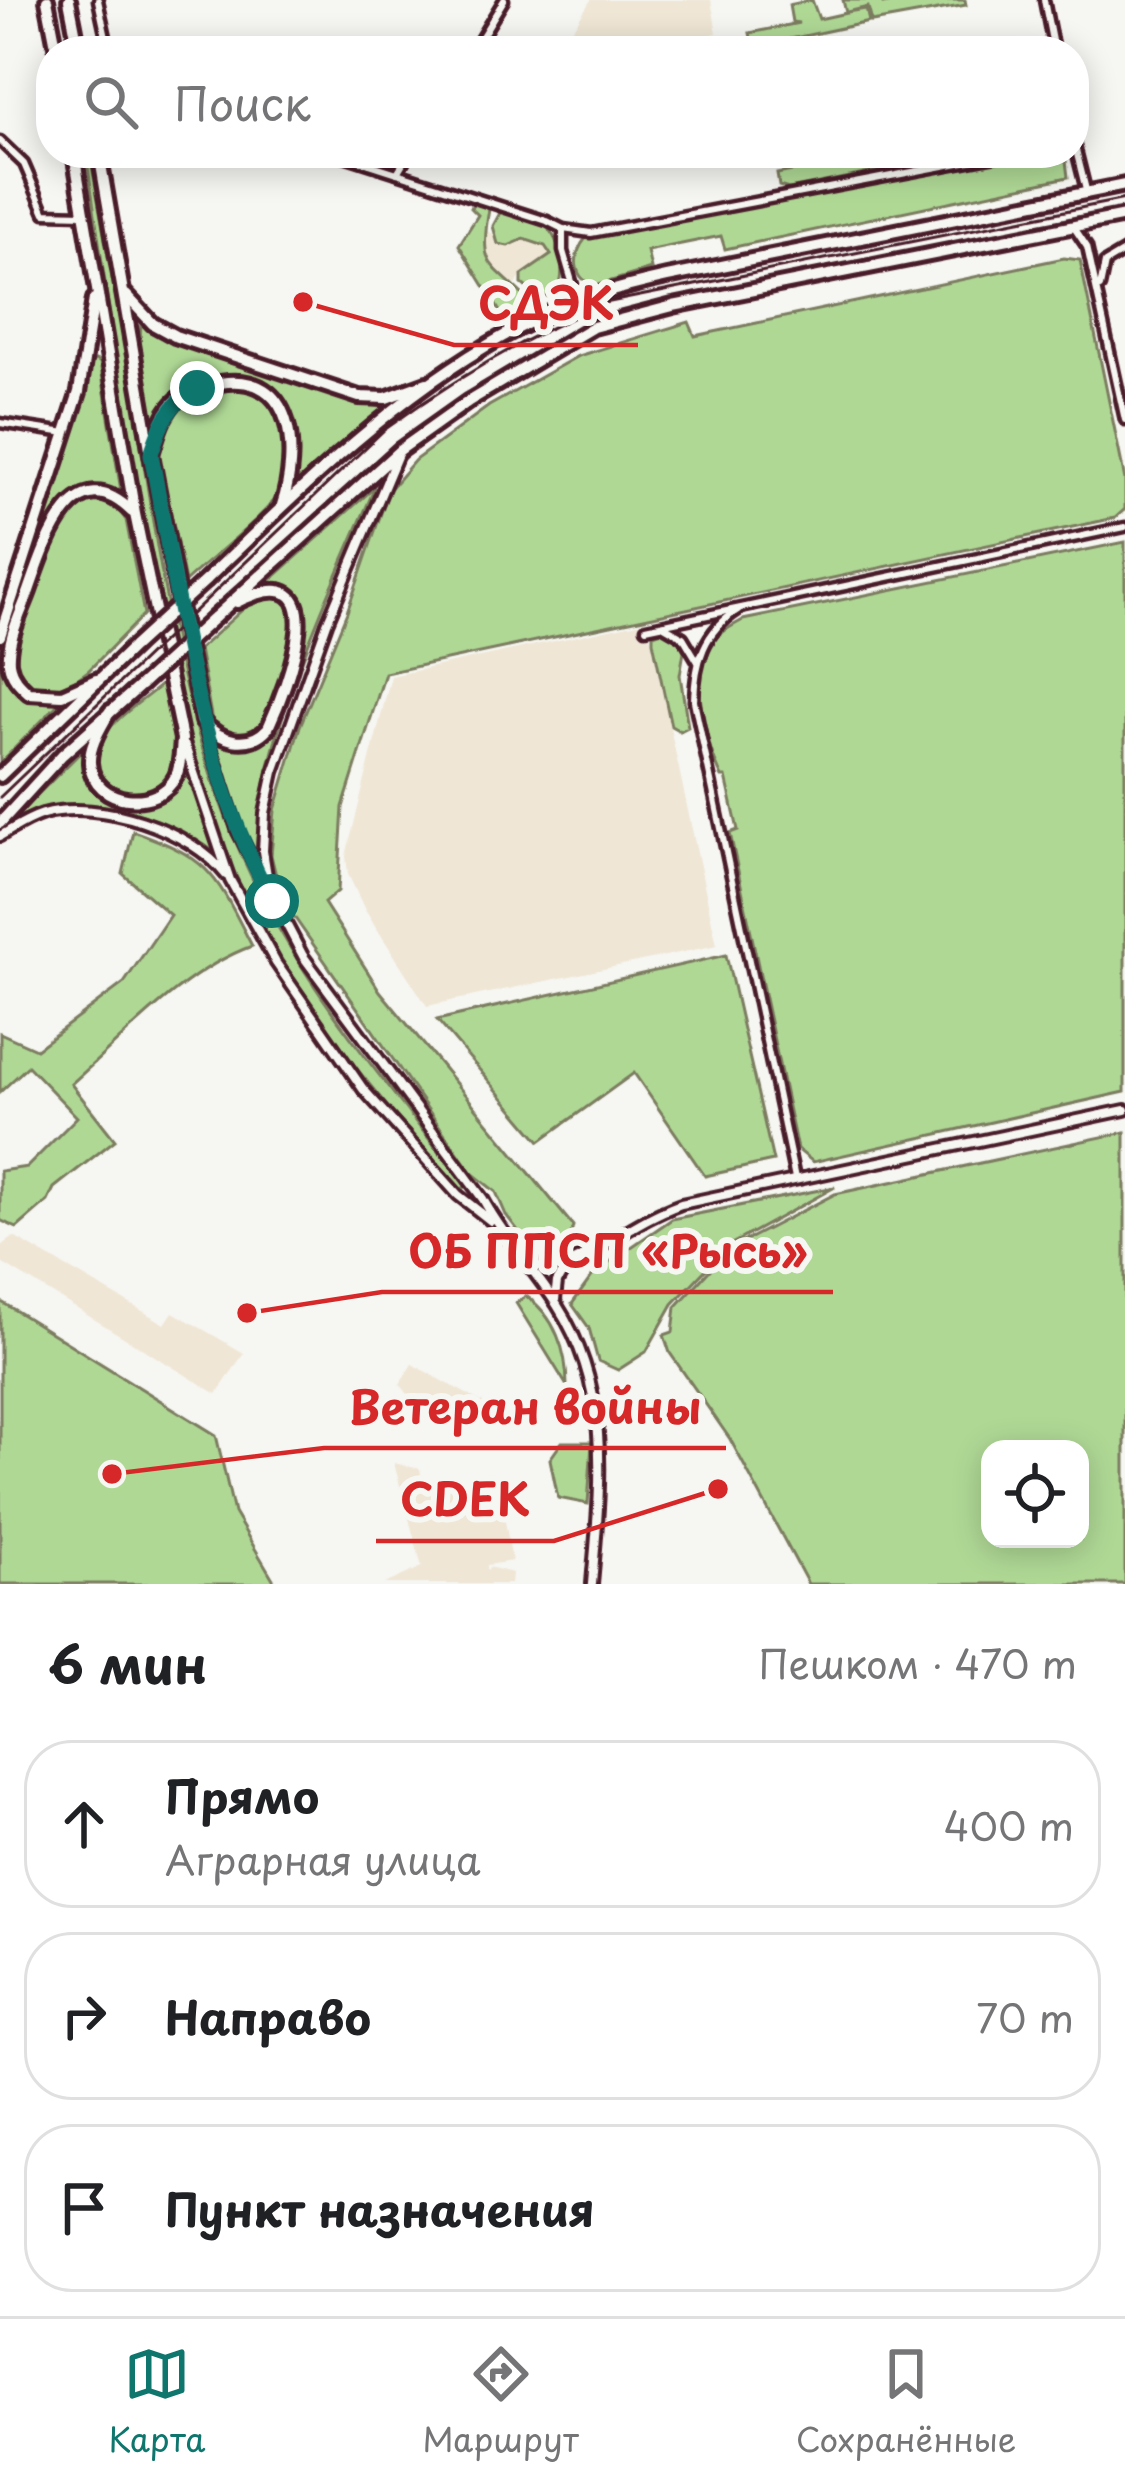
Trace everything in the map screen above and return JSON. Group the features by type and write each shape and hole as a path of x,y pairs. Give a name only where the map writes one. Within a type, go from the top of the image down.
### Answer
{"main road":[{"path":"47,0 54,36"},
{"path":"69,0 76,36"},
{"path":"76,168 135,514 182,740 178,772 172,783 152,797 124,799 96,782 90,762 110,711"},
{"path":"102,168 202,721 230,740 259,737 274,715 300,641 300,614 280,591 264,590 219,613"},
{"path":"0,776 281,508 436,380 524,326 578,302 668,277 1125,185"},
{"path":"0,824 62,755 400,450 561,343 610,322 1125,216"},
{"path":"0,636 10,585 79,392 95,290"},
{"path":"123,292 153,324 176,336 359,397 386,398 436,380"},
{"path":"151,454 162,419 177,400 214,384 257,385 283,412 292,441 293,458 281,508"},
{"path":"96,680 62,695 29,693 10,669 9,649 43,549 72,504 84,494 107,492 135,514"}],"street":[{"path":"98,0 106,36"},
{"path":"482,36 504,0"},
{"path":"1043,0 1051,36"},
{"path":"0,141 24,164 45,213 84,214"},
{"path":"382,168 547,220 563,230 591,233 933,168"},
{"path":"397,173 400,168"},
{"path":"1080,168 1086,193"},
{"path":"1073,226 1087,248 1125,420"},
{"path":"563,230 563,251 578,302"},
{"path":"1099,296 1106,262 1125,251"},
{"path":"0,423 66,433"},
{"path":"272,901 263,851 274,772 327,623 400,450"},
{"path":"646,628 1125,527"},
{"path":"738,610 720,621 698,662 694,700 795,1178"},
{"path":"662,626 683,637 698,662"},
{"path":"202,721 238,832 272,901 325,988 555,1301 586,1362 599,1425 592,1584"},
{"path":"182,740 230,880 276,963 345,1064 458,1195 497,1226"},
{"path":"0,836 44,814 104,814 185,838 206,852 230,880"},
{"path":"527,1264 546,1269 567,1264 662,1211 795,1178 1125,1110"},
{"path":"458,1195 471,1193 471,1184"},
{"path":"555,1301 557,1282 567,1264"}],"shaded area":[{"path":"591,0 711,0 717,33 703,36 568,36"},
{"path":"485,230 502,246 524,239 545,247 550,256 522,274 516,285 497,275 485,252"},
{"path":"647,621 717,945 427,1006 365,910 348,874 346,856 391,676"},
{"path":"14,1237 165,1324 173,1312 244,1353 217,1394 0,1262 0,1247"},
{"path":"412,1364 492,1408 483,1422 438,1412 412,1399 400,1384"},
{"path":"394,1463 420,1469 424,1489 498,1481 512,1561 487,1565 487,1571 489,1567 512,1573 511,1584 385,1584 422,1567"}],"green space":[{"path":"812,0 819,19 846,13 843,0 882,0 883,4 965,0 966,5 872,22 868,7 847,12 866,9 869,22 804,36 751,36 799,23 792,22 789,5"},
{"path":"88,168 93,168 177,651 229,825 253,880 299,962 466,1186 459,1191 313,1010 242,889 207,797 173,670 122,396"},
{"path":"807,168 895,168 789,189 779,186 777,174"},
{"path":"958,168 1067,168 1068,177 725,249 721,236 647,251 651,269 595,286 578,272 578,252 586,238"},
{"path":"474,201 489,209 485,244 491,264 529,301 511,314 502,315 459,245 478,215 471,208"},
{"path":"501,211 540,222 553,236 562,267 556,295 538,297 522,284 522,275 551,255 545,246 524,239 508,246 498,244 493,226"},
{"path":"1064,258 1080,260 1125,480 1125,509 1115,518 385,673 343,807 338,891 324,903 380,991 573,1226 568,1248 550,1260 539,1258 506,1215 496,1192 472,1173 290,911 271,855 275,810 300,726 347,612 389,490 415,460 489,406 578,356 689,322 695,336"},
{"path":"141,318 148,330 171,342 333,396 385,408 293,488 299,447 290,415 272,393 248,380 220,378 193,385 170,402 155,430 140,346"},
{"path":"100,362 122,497 97,490 76,497 42,543 19,604 6,665 14,684 28,698 60,702 0,763 0,650 90,363"},
{"path":"233,386 263,395 279,412 288,443 287,478 268,507 185,582 157,447 181,406"},
{"path":"375,487 281,721 259,818 256,864 211,739 244,747 268,737 306,627 300,599 283,589 264,586"},
{"path":"98,497 111,500 126,520 144,614 88,671 59,692 40,689 20,678 14,662 24,610 41,561 65,518 80,504"},
{"path":"1125,542 1125,1092 813,1162 797,1149 730,833 738,830 726,777 716,763 705,728 701,673 712,643 743,620"},
{"path":"279,596 291,609 295,623 284,674 255,734 225,733 212,721 199,649 251,602"},
{"path":"665,630 677,636 684,651 680,675 688,727 680,731 671,726 653,641 653,634"},
{"path":"162,684 175,748 171,770 145,794 112,791 101,780 96,764 101,742 120,718"},
{"path":"91,742 90,780 104,795 126,803 148,803 167,793 184,758 218,855 171,826 119,809 65,807 13,819"},
{"path":"133,831 180,851 208,872 252,946 179,988 71,1084 115,1140 54,1188 48,1201 17,1228 0,1220 0,1171 27,1167 77,1117 28,1066 0,1092 0,1033 36,1049 124,983 170,915 123,874"},
{"path":"726,955 773,1161 705,1176 634,1073 540,1141 437,1020"},
{"path":"1125,1132 1125,1584 808,1584 730,1439 670,1353 664,1335 673,1332 676,1307 729,1249 835,1194"},
{"path":"835,1187 728,1246 673,1304 646,1352 618,1370 598,1361 589,1328 572,1304 595,1272 672,1219"},
{"path":"526,1296 545,1314 557,1335 567,1386 516,1303"},
{"path":"0,1301 216,1435 234,1513 276,1584 0,1584"},
{"path":"562,1442 592,1442 588,1504 558,1498 550,1459"}],"tram line":[{"path":"0,797 384,430 519,345 605,303 1125,199"}],"place":[{"name":"СДЭК","path":"303,302"},
{"name":"ОБ ППСП «Рысь»","path":"247,1313"},
{"name":"Ветеран войны","path":"112,1474"},
{"name":"CDEK","path":"718,1489"}],"route":[{"path":"197,388 177,400 162,419 151,454 202,721 238,832 272,901"}]}
